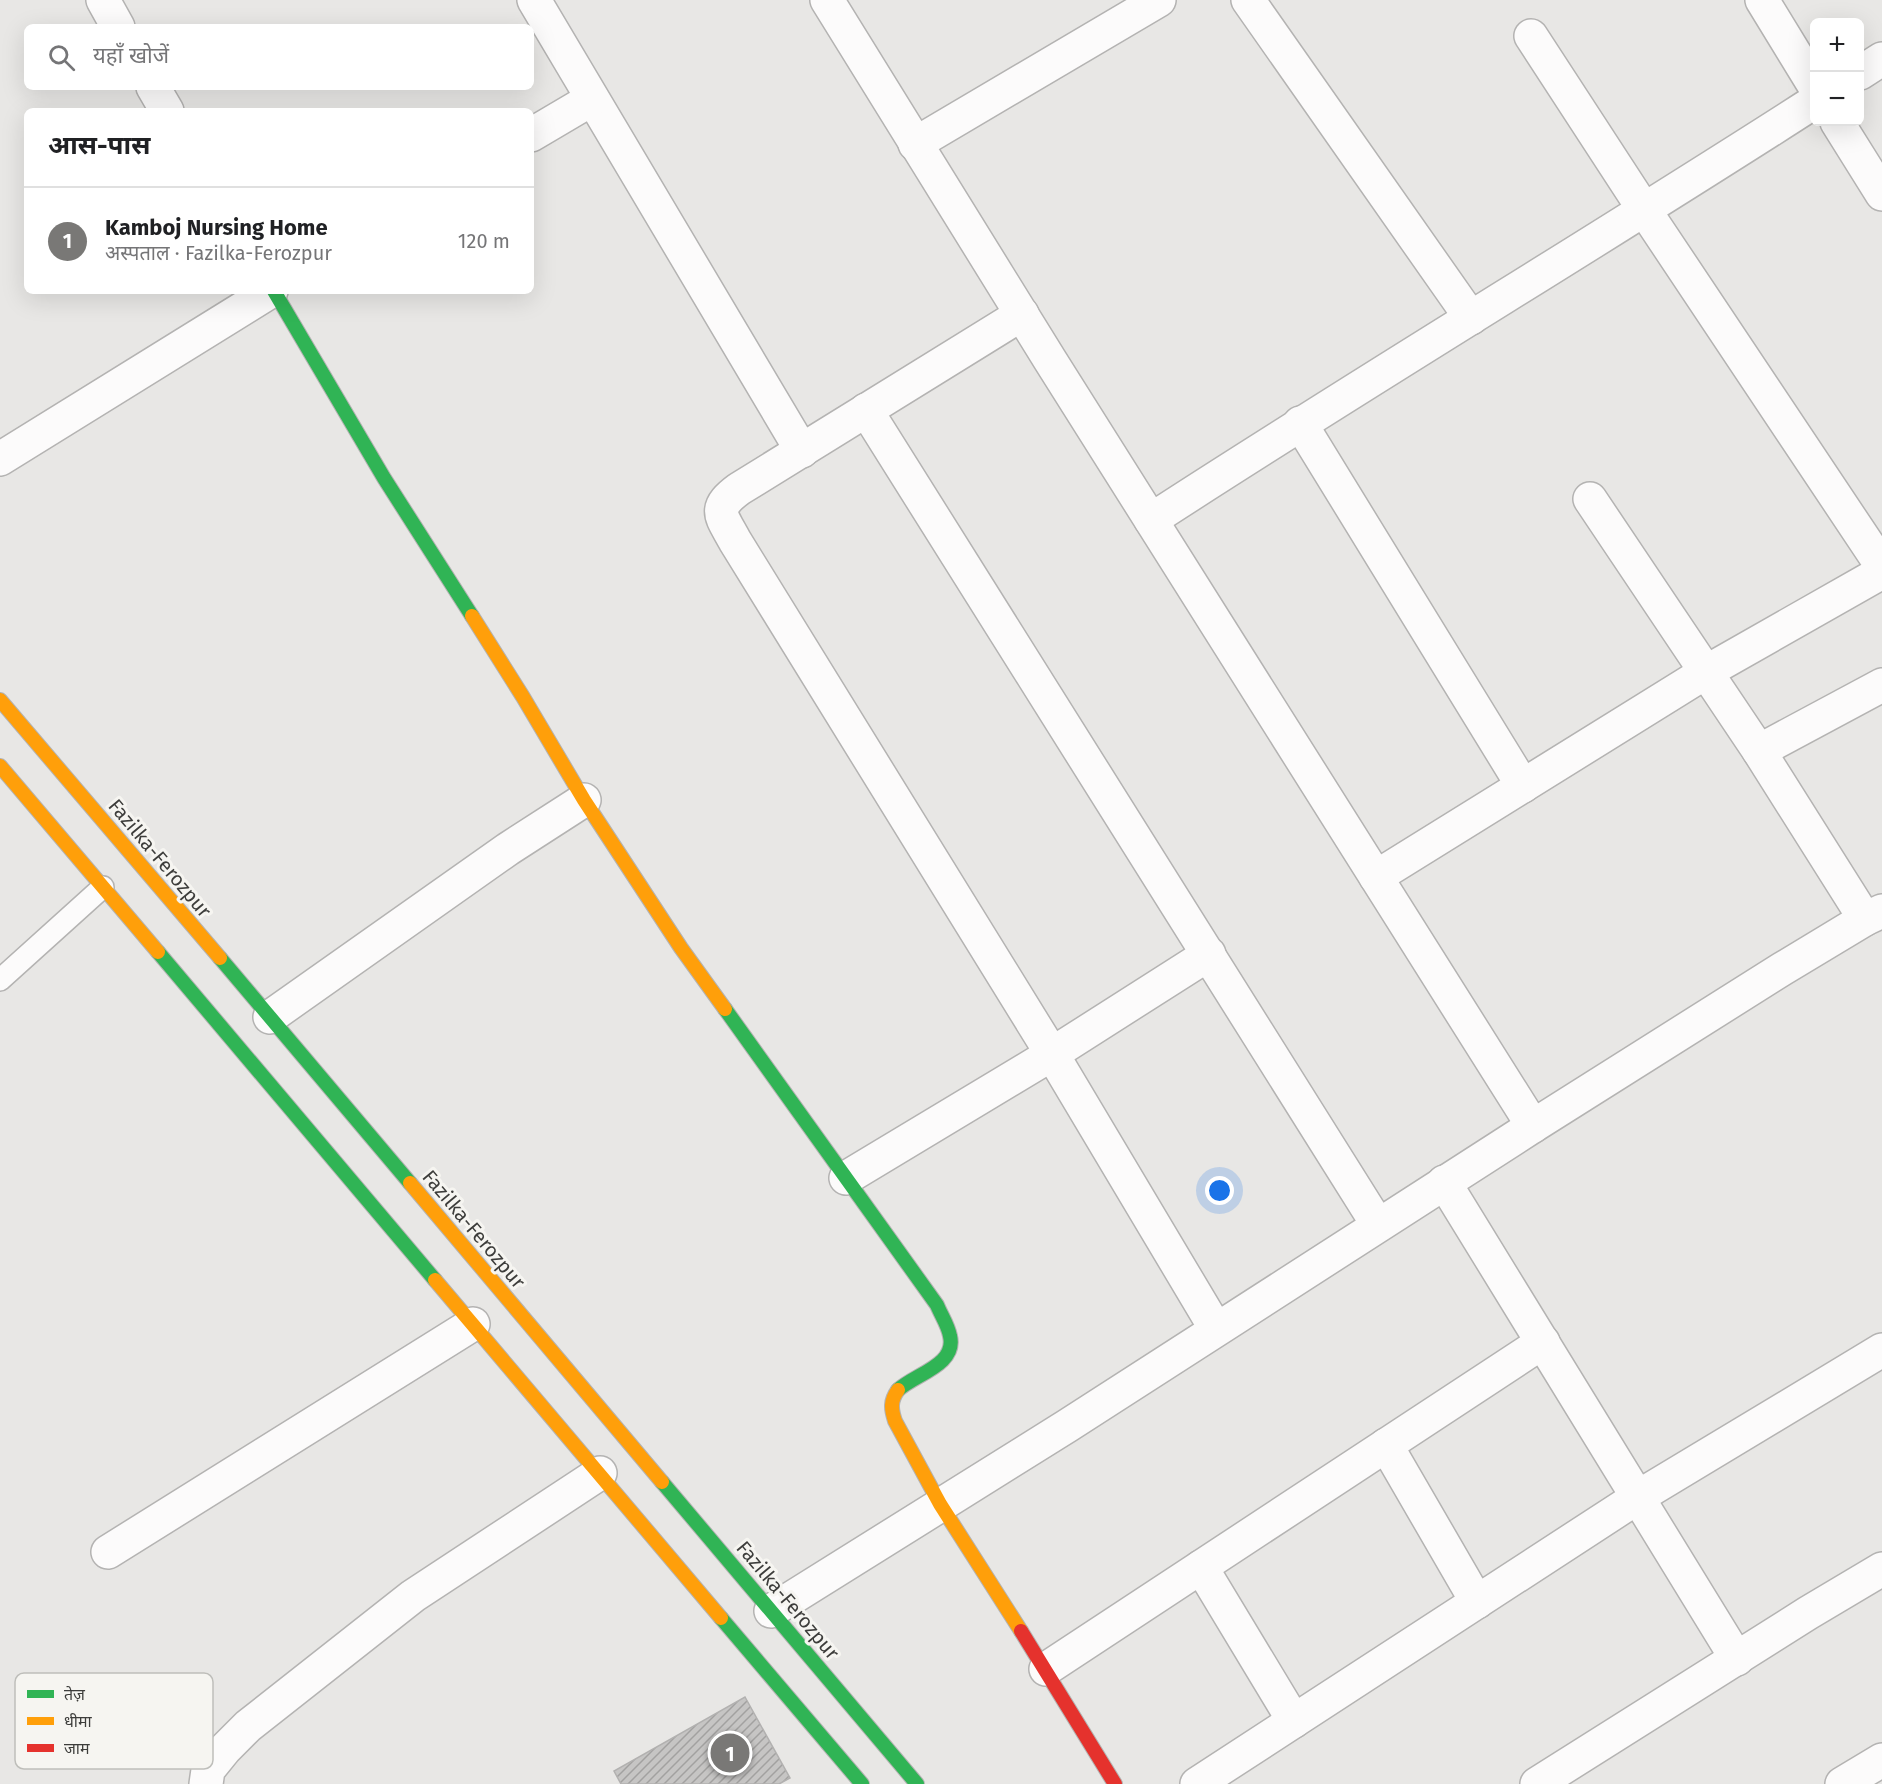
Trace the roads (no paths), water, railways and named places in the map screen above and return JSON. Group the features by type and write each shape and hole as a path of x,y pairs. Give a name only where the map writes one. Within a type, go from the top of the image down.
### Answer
{"main road":[{"path":"274,294 384,478 523,697 584,800 681,948 937,1305 948,1330 951,1344 948,1355 903,1385 894,1396 891,1407 895,1421 940,1504 1046,1669 1115,1784"},
{"name":"Fazilka-Ferozpur","path":"0,700 917,1784"},
{"path":"0,766 862,1784"}],"street":[{"path":"103,0 116,24"},
{"path":"534,0 802,451"},
{"path":"827,0 915,144 1533,1126"},
{"path":"915,144 1122,9 1159,0"},
{"path":"1248,0 1471,318"},
{"path":"1762,0 1810,77"},
{"path":"1531,36 1882,566"},
{"path":"1862,72 1882,59"},
{"path":"155,90 165,108"},
{"path":"534,133 592,99"},
{"path":"1151,520 1300,423 1645,211 1810,105"},
{"path":"1840,126 1882,194"},
{"path":"0,459 267,294"},
{"path":"1022,314 726,499 721,511 741,551 1052,1054 1216,1329"},
{"path":"866,410 1378,1225"},
{"path":"1300,423 1523,786"},
{"path":"771,1611 1067,1426 1444,1182 1782,969 1874,915 1759,751 1590,499"},
{"path":"1376,877 1706,672 1882,572"},
{"path":"1759,751 1882,685"},
{"path":"270,1017 508,849 584,800"},
{"path":"846,1178 1052,1054 1209,954"},
{"path":"1444,1182 1737,1659"},
{"path":"108,1552 474,1324"},
{"path":"1046,1669 1543,1342"},
{"path":"1197,1784 1638,1497 1882,1350"},
{"path":"1386,1445 1477,1602"},
{"path":"213,1764 248,1726 413,1596 600,1473"},
{"path":"1201,1567 1294,1721"},
{"path":"1537,1784 1882,1569"},
{"path":"1842,1784 1882,1760"},
{"path":"206,1784 209,1769"}],"lane":[{"path":"0,980 103,887"}],"place":[{"name":"Kamboj Nursing Home","path":"730,1753"}]}
